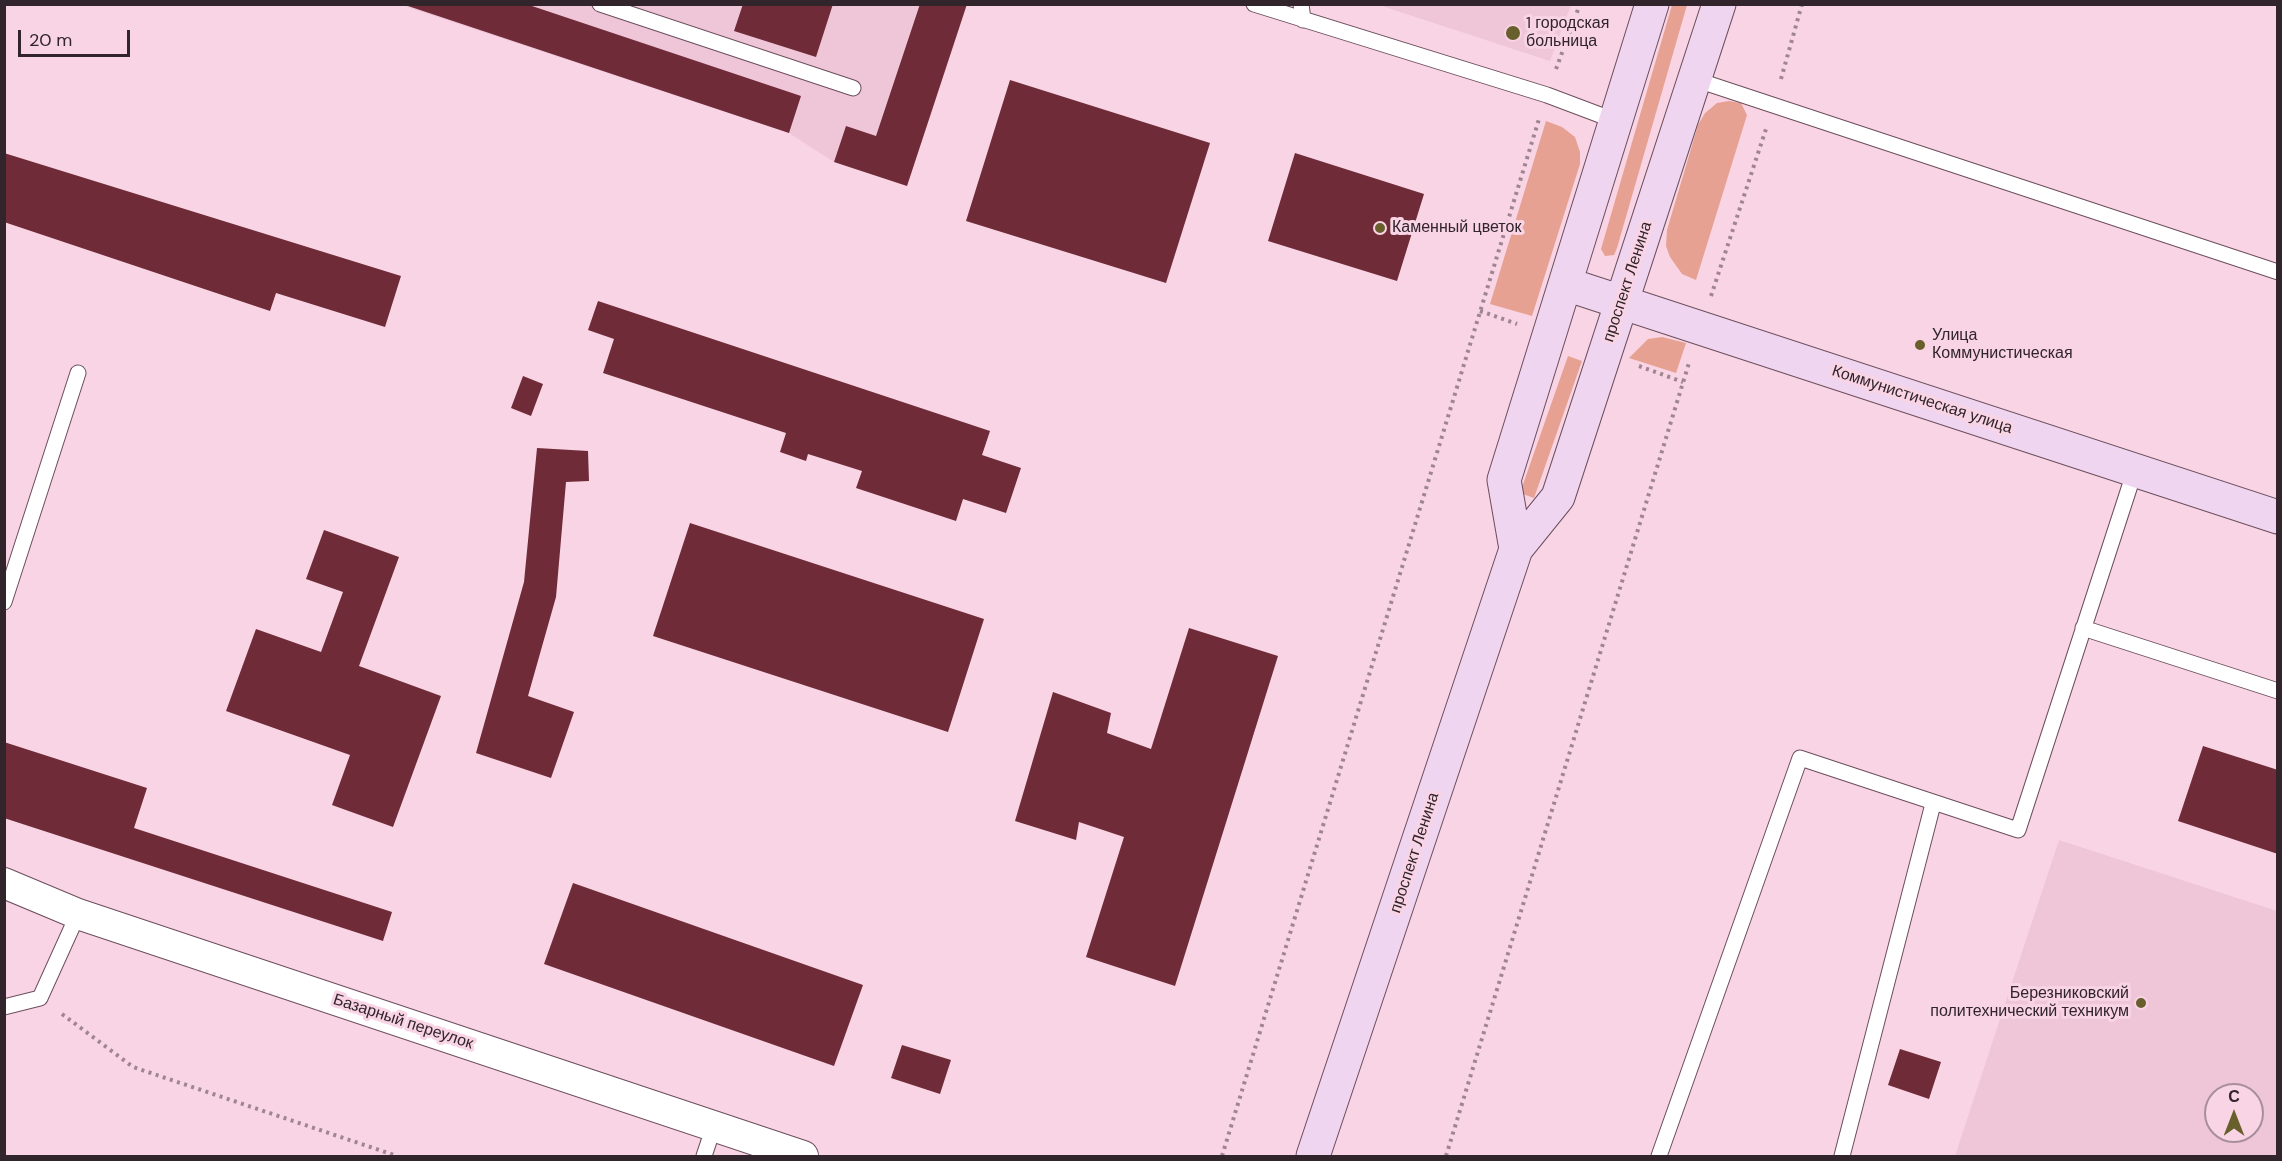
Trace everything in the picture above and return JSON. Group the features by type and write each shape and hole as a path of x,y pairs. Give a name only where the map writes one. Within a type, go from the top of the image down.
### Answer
{"main road":[{"name":"проспект Ленина","path":"1516,549 1504,480 1652,4"},
{"name":"проспект Ленина","path":"1313,1156 1516,549 1558,497 1719,4"},
{"name":"Коммунистическая улица","path":"1566,284 2277,517"}],"street":[{"name":"Базарный переулок","path":"4,883 78,914 803,1156"}],"lane":[{"path":"600,4 853,88"},
{"path":"1254,4 1546,95 1616,122"},
{"path":"1301,4 1303,20"},
{"path":"1694,79 1774,103 2277,272"},
{"path":"4,602 78,373"},
{"path":"1659,1156 1800,758 2018,830 2135,470"},
{"path":"2084,628 2277,691"},
{"path":"1842,1156 1934,804"},
{"path":"4,1007 40,998 78,914"},
{"path":"705,1156 714,1126"}],"path":[{"path":"1222,1156 1546,95 1580,4"},
{"path":"1446,1156 1683,382 1774,103 1802,4"},
{"path":"1480,311 1526,327"},
{"path":"1632,363 1683,382"},
{"path":"40,998 132,1066 397,1156"}],"shaded area":[{"name":"1 городская больница","path":"1571,4 1550,61 1379,5"},
{"path":"401,5 967,5 907,186 834,162 789,133"},
{"path":"1672,5 1687,5 1617,248 1614,255 1605,256 1601,249"},
{"path":"1729,101 1741,103 1747,115 1696,280 1682,274 1670,257 1666,246 1667,230 1698,125 1705,113 1717,103"},
{"path":"1546,121 1562,127 1575,137 1580,152 1580,164 1532,316 1490,304"},
{"path":"1662,337 1686,343 1676,373 1629,358 1648,339"},
{"path":"1568,356 1582,361 1534,498 1520,493"},
{"name":"Березниковский политехнический техникум","path":"2059,840 2277,911 2277,1156 1955,1156"}],"building":[{"path":"402,4 526,4 801,96 789,133"},
{"path":"743,4 833,4 816,57 734,31"},
{"path":"920,4 967,4 907,186 834,162 846,126 876,136"},
{"path":"1010,80 1210,143 1166,283 966,221"},
{"path":"4,153 401,276 385,327 276,293 270,311 4,222"},
{"path":"1295,153 1424,194 1397,281 1268,241"},
{"path":"598,301 990,431 982,455 1021,468 1006,513 963,499 956,521 856,488 862,471 808,454 806,461 780,452 786,433 603,373 614,339 588,330"},
{"path":"523,376 543,384 531,416 511,408"},
{"path":"537,448 588,451 589,481 566,482 556,597 528,696 574,712 551,778 476,753 524,582"},
{"path":"690,523 984,619 948,732 653,636"},
{"path":"324,530 399,557 359,666 441,696 393,827 332,805 350,755 226,711 256,629 321,652 343,592 306,579"},
{"path":"1189,628 1278,656 1175,986 1086,957 1124,837 1079,822 1076,840 1015,821 1053,692 1111,713 1107,733 1151,749"},
{"path":"4,742 147,788 134,828 392,912 383,941 4,818"},
{"path":"2203,746 2278,770 2278,854 2178,821"},
{"path":"573,883 863,985 834,1066 544,964"},
{"path":"902,1045 951,1060 940,1094 891,1078"},
{"path":"1900,1049 1941,1062 1929,1099 1888,1085"}],"place":[{"name":"1 городская больница","path":"1513,33"},
{"name":"Каменный цветок","path":"1380,228"},
{"name":"Улица Коммунистическая","path":"1920,345"},
{"name":"Березниковский политехнический техникум","path":"2141,1003"}]}
